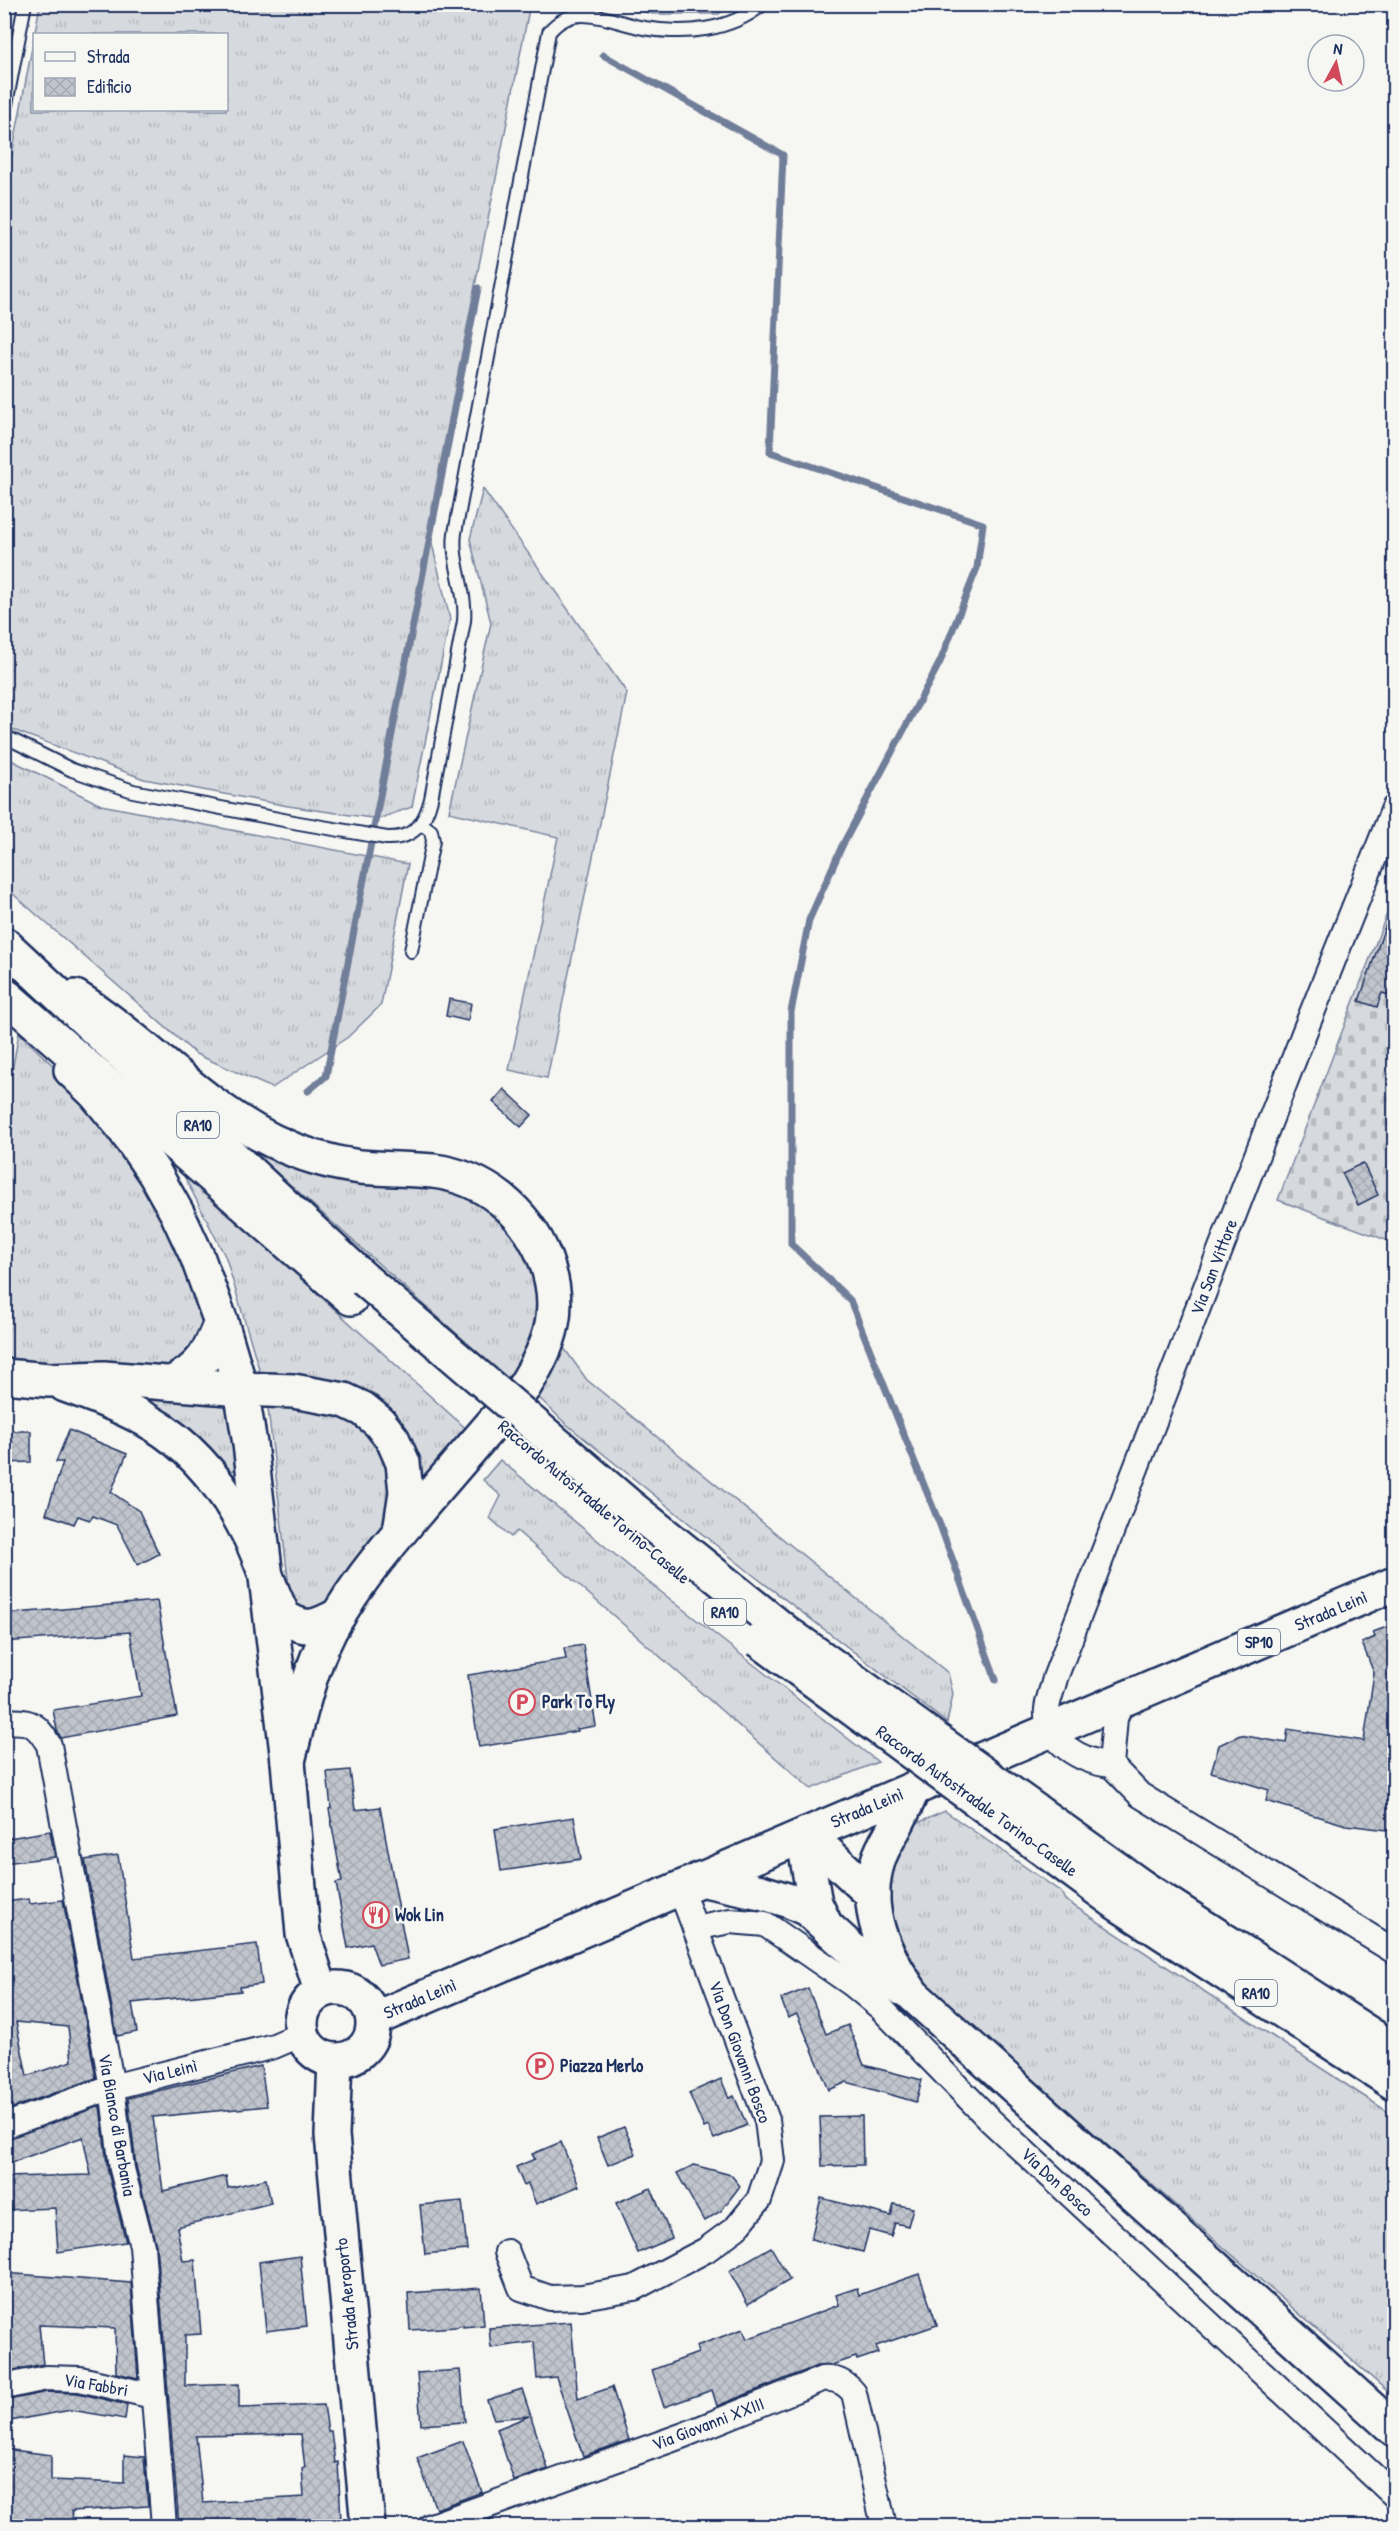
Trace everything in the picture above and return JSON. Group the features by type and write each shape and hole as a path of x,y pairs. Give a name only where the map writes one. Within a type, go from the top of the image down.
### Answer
{"main road":[{"path":"4,944 32,970 102,1014 187,1085 224,1112 263,1136 292,1150 325,1160 359,1167 434,1171 462,1177 485,1187 501,1198 526,1225 542,1252 550,1274 555,1296 553,1321 540,1361 524,1387 400,1531 359,1583 339,1614 308,1683 288,1761"},
{"name":"Raccordo Autostradale Torino-Caselle","path":"32,970 357,1288"},
{"path":"6,996 50,1050 95,1093 122,1126 155,1174 177,1213 197,1256 221,1322 241,1389 250,1444 288,1761 303,1934 321,1991"},
{"name":"Raccordo Autostradale Torino-Caselle","path":"6,996 357,1288 774,1653 1130,1895 1395,2083"},
{"path":"172,1383 196,1369 213,1343 221,1322"},
{"path":"4,1376 49,1380 104,1378 321,1394 344,1400 363,1409 379,1422 393,1440 403,1463 406,1492 400,1531"},
{"path":"49,1380 131,1413 164,1431 195,1457 228,1499 250,1537 284,1617 305,1627 320,1625 339,1614"},
{"name":"Strada Leinì","path":"374,2019 1395,1584"},
{"path":"913,1789 878,1860 873,1895 874,1916 883,1946 893,1967 913,1995"},
{"path":"805,1835 873,1895"},
{"path":"805,1835 815,1903 824,1922"},
{"path":"690,1883 790,1900 824,1922 879,1974 913,1995 1395,2429"},
{"name":"Raccordo Autostradale Torino-Caselle","path":"1130,1895 1395,2050"},
{"path":"332,1988 344,1988 364,1998 374,2019 374,2030 364,2049 346,2060 335,2061 314,2053 302,2034 301,2021 304,2009 311,1998 321,1991 332,1988"},
{"name":"Strada Aeroporto","path":"335,2061 332,2135 368,2526"}],"street":[{"name":"Via San Vittore","path":"1050,1730 1047,1711 1055,1678 1069,1639 1304,1033 1395,808"},
{"path":"1111,1765 1114,1718 1123,1699"},
{"name":"Via Bianco di Barbania","path":"4,1722 24,1720 39,1728 49,1745 112,2087 122,2169 142,2246 165,2526"},
{"path":"1050,1730 1067,1748 1094,1763 1111,1765 1140,1795 1160,1808 1395,1951"},
{"name":"Via Don Giovanni Bosco","path":"507,2252 522,2288 550,2298 582,2297 634,2288 706,2250 736,2228 759,2200 772,2161 767,2120 695,1928 690,1883"},
{"name":"Via Don Bosco","path":"695,1928 730,1921 765,1924 852,1984 881,2008 991,2121 1395,2495"},
{"name":"Via Leinì","path":"4,2126 112,2087 274,2046 302,2034"},
{"name":"Via Fabbri","path":"4,2387 46,2378 80,2379 153,2396"},
{"name":"Via Giovanni XXIII","path":"431,2526 684,2435 822,2379 831,2379 848,2386 854,2393 884,2526"}],"lane":[{"path":"4,115 25,4"},
{"path":"4,736 65,767 113,785 158,797 387,838 410,834 422,824 431,799 464,621 465,598 455,548 455,533 549,32 565,15 581,10 600,12 641,27 682,31 725,25 746,17 763,4"},
{"path":"411,951 433,841 431,831 422,824"}],"green space":[{"path":"729,4 719,14 653,14 618,5"},
{"path":"40,5 541,5 529,9 428,527 450,619 412,807 378,819 288,806 144,779 5,727 5,192 33,42 33,111 228,111 228,33 35,33"},
{"path":"483,489 627,693 547,1078 509,1070 558,837 449,812 491,623 470,539"},
{"path":"5,757 101,805 408,864 381,1005 348,1037 272,1088 196,1054 5,887"},
{"path":"1394,895 1394,1243 1278,1200"},
{"path":"19,1033 86,1097 156,1188 211,1326 180,1371 5,1363 4,1114"},
{"path":"255,1148 431,1183 481,1199 511,1223 536,1262 544,1305 514,1385 265,1162"},
{"path":"181,1170 472,1434 417,1498 397,1428 262,1379 226,1258"},
{"path":"564,1348 587,1380 948,1673 953,1694 947,1723 753,1575 565,1423 533,1392"},
{"path":"114,1389 227,1396 238,1468 232,1471 227,1469 200,1440"},
{"path":"267,1400 361,1414 397,1467 391,1526 318,1616 291,1604"},
{"path":"500,1460 647,1581 878,1762 811,1789 517,1531 511,1537 490,1518 501,1496 483,1480"},
{"path":"945,1811 1061,1892 1065,1900 1394,2116 1394,2397 1025,2073 928,1985 897,1952 885,1925 889,1857 908,1827"}],"building":[{"path":"1392,907 1395,908 1395,997 1382,993 1377,1007 1359,1001"},
{"path":"449,999 471,1003 468,1021 446,1016"},
{"path":"504,1089 532,1115 521,1127 493,1102"},
{"path":"1363,1163 1378,1195 1358,1205 1342,1173"},
{"path":"69,1430 127,1454 111,1492 139,1511 159,1554 138,1565 117,1525 93,1516 90,1520 78,1516 74,1524 46,1514 63,1462 56,1462"},
{"path":"10,1431 31,1431 31,1462 4,1463 4,1440 10,1440"},
{"path":"157,1601 177,1716 61,1738 53,1710 141,1696 130,1632 4,1642 4,1614"},
{"path":"1395,1624 1395,1831 1346,1825 1266,1801 1269,1790 1211,1772 1219,1745 1240,1735 1286,1743 1288,1729 1364,1741 1374,1673 1362,1643 1375,1637 1373,1632"},
{"path":"583,1645 596,1726 479,1747 468,1675 566,1659 564,1648"},
{"path":"350,1770 355,1810 380,1807 408,1959 379,1965 371,1943 348,1948 336,1883 342,1882 329,1809 331,1808 327,1772"},
{"path":"574,1817 581,1859 501,1871 495,1829"},
{"path":"50,1831 55,1857 4,1863 4,1839"},
{"path":"118,1855 134,1958 257,1944 262,1984 240,1987 241,1991 132,2003 137,2032 117,2036 85,1860"},
{"path":"29,1899 30,1904 63,1900 96,2078 4,2111 4,1902","holes":["16,2022 68,2027 72,2061 27,2076"]},
{"path":"808,1988 826,2034 848,2025 864,2065 922,2080 916,2102 847,2082 829,2090 797,2014 788,2018 781,1999"},
{"path":"261,2066 267,2106 153,2117 163,2191 226,2176 228,2188 266,2179 271,2203 177,2227 183,2261 195,2260 201,2334 185,2335 185,2386 239,2384 239,2408 324,2405 328,2431 331,2431 335,2463 338,2462 341,2521 251,2526 179,2526 156,2245 136,2166 128,2098","holes":["301,2434 305,2468 302,2468 304,2497 203,2503 196,2436"]},
{"path":"721,2079 729,2098 734,2096 747,2125 714,2139 708,2126 704,2128 689,2093"},
{"path":"100,2106 108,2172 126,2242 58,2252 55,2208 4,2210 4,2177 91,2175 83,2137 4,2165 4,2140"},
{"path":"862,2116 863,2165 822,2166 820,2117"},
{"path":"624,2127 636,2154 608,2165 597,2138"},
{"path":"561,2142 579,2186 536,2204 528,2184 524,2186 516,2167 535,2159 532,2154"},
{"path":"694,2165 731,2175 740,2186 721,2211 704,2221 677,2173"},
{"path":"651,2188 672,2238 638,2253 616,2203"},
{"path":"821,2198 891,2216 894,2204 913,2208 908,2226 895,2223 891,2236 869,2230 863,2252 811,2239"},
{"path":"462,2201 467,2250 425,2254 420,2205"},
{"path":"771,2247 790,2280 748,2304 729,2271"},
{"path":"300,2256 307,2326 266,2331 259,2262"},
{"path":"4,2273 131,2283 138,2378 116,2373 115,2328 39,2325 43,2364 4,2372 4,2350 12,2348 4,2313"},
{"path":"919,2274 937,2325 876,2346 878,2353 857,2360 856,2357 832,2365 817,2366 717,2406 712,2390 664,2407 652,2370 698,2353 696,2346 743,2329 747,2339 839,2305 836,2295 857,2288 859,2295"},
{"path":"481,2288 484,2325 410,2330 408,2293"},
{"path":"571,2322 578,2399 612,2387 629,2440 583,2456 556,2377 537,2379 534,2342 491,2348 489,2328"},
{"path":"460,2370 465,2422 421,2425 417,2373"},
{"path":"522,2389 548,2469 514,2481 497,2429 529,2416 494,2419 487,2400"},
{"path":"47,2392 78,2393 127,2405 125,2419 71,2410 4,2422 4,2401"},
{"path":"463,2441 482,2492 436,2509 417,2458"},
{"path":"4,2449 51,2455 51,2480 124,2483 124,2455 144,2457 148,2506 72,2511 73,2526 4,2526"},
{"path":"493,2519 496,2526 472,2526"}],"waterway":[{"path":"603,55 783,155 770,452 983,524 977,568 940,662 842,846 809,920 791,1012 791,1244 850,1300 940,1525 996,1680"},
{"path":"308,1091 326,1076 478,288"}],"place":[{"name":"Park To Fly","path":"522,1702"},
{"name":"Wok Lin","path":"376,1915"},
{"name":"Piazza Merlo","path":"540,2066"}]}
